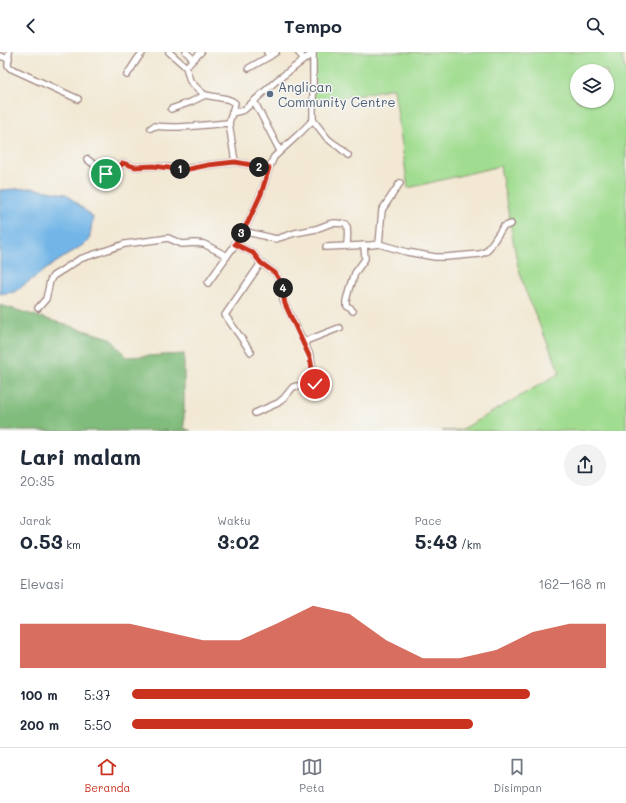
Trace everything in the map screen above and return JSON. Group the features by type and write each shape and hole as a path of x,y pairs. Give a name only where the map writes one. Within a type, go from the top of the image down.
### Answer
{"street":[{"path":"9,52 8,64 10,68 78,99"},
{"path":"127,75 143,52"},
{"path":"169,52 186,67 190,81 198,90 205,95 232,101 235,104 229,123 235,162"},
{"path":"186,52 193,60"},
{"path":"186,67 201,52"},
{"path":"249,68 269,54 276,52"},
{"path":"298,52 304,60"},
{"path":"232,114 244,110 276,82 313,53 313,120 327,138 348,155"},
{"path":"0,56 9,59"},
{"path":"170,110 205,95"},
{"path":"254,101 280,151"},
{"path":"208,283 248,222 261,194 274,157 313,120"},
{"path":"151,128 154,126 181,128 229,123"},
{"path":"87,159 106,174 112,174 123,163 135,167 153,166 184,170 208,165 235,162 269,168"},
{"path":"379,244 382,210 400,183"},
{"path":"243,231 276,239 295,233 316,229 329,224 346,224 348,231 347,246"},
{"path":"326,247 379,244 407,252 436,257 480,254 487,251 499,232 511,224"},
{"path":"38,308 46,299 50,281 53,276 80,259 125,244 168,238 182,244 204,244 227,256"},
{"path":"235,244 253,253 261,263 275,273 282,284 284,299 310,358 315,386 293,387 278,403 255,413"},
{"path":"353,312 347,306 347,302 355,273 365,259 364,245"},
{"path":"251,352 225,315 261,263"},
{"path":"304,342 339,328"}],"green space":[{"path":"310,52 621,52 626,74 626,431 442,431 461,430 560,373 525,290 517,262 500,166 408,188 394,88 313,103"},
{"path":"0,305 110,338 127,357 184,354 184,428 191,431 0,431"}],"water":[{"path":"30,188 66,194 93,217 89,241 14,292 0,294 0,190"}],"place":[{"name":"Anglican Community Centre","path":"270,94"}],"route":[{"path":"106,174 112,174 123,163 135,167 153,166 184,170 208,165 235,162 269,168 261,194 248,222 235,244 253,253 261,263 275,273 280,280 285,304 310,358 315,384"}]}
